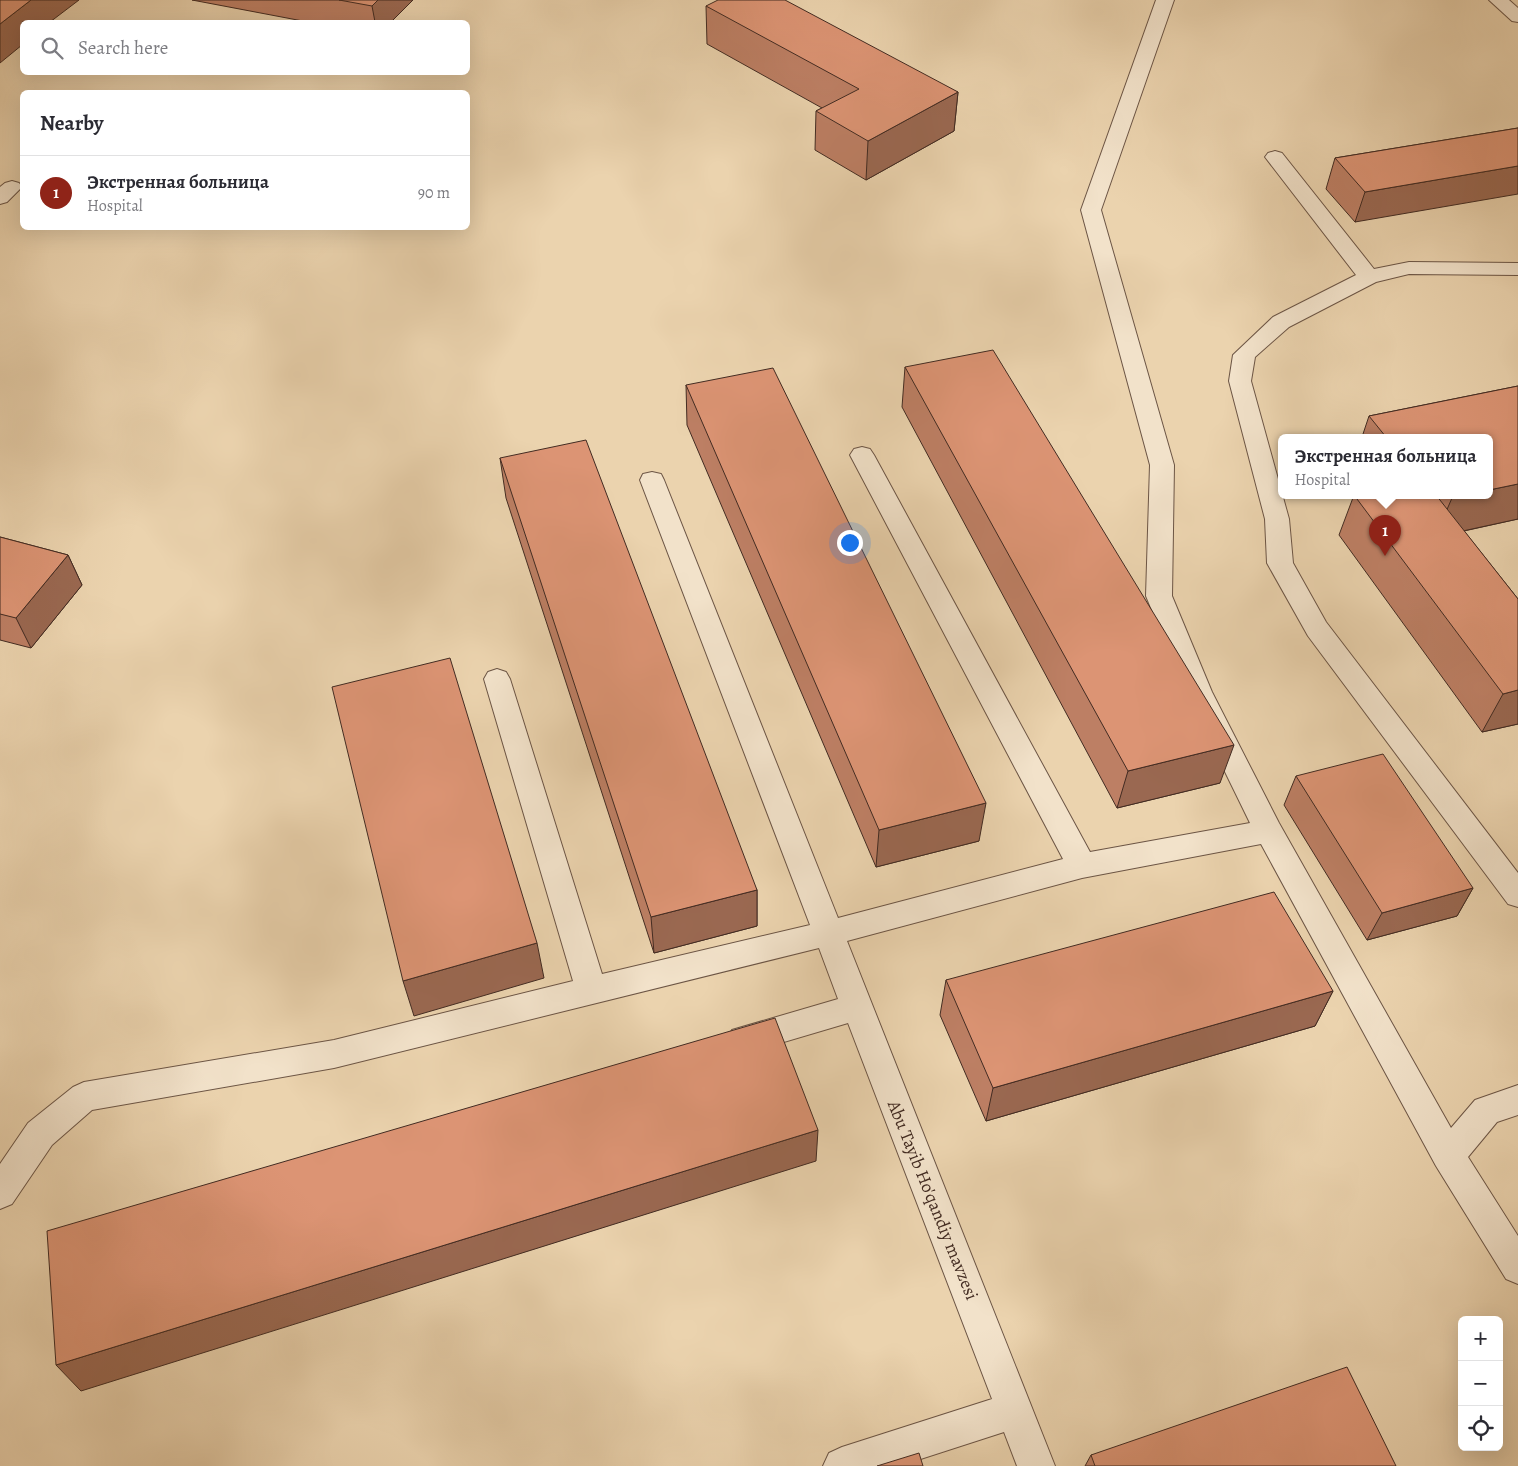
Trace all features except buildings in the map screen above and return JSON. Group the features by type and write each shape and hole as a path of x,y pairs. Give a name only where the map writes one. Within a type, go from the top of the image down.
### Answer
{"street":[{"path":"1165,0 1091,210 1162,465 1159,596 1199,692 1269,831 1448,1154 1518,1267"},
{"path":"1498,0 1518,17"},
{"path":"1275,157 1369,277"},
{"path":"1518,269 1408,268 1369,277 1281,322 1244,355 1240,380 1277,519 1280,563 1317,629 1518,895"},
{"path":"862,455 1082,866"},
{"name":"Abu Tayib Ho'qandiy mavzesi","path":"652,480 830,933 857,1007 939,1212 1036,1466"},
{"path":"497,679 590,990"},
{"path":"0,1192 40,1134 84,1097 334,1054 590,990 830,933 1082,866 1269,831"},
{"path":"713,1049 857,1007"},
{"path":"1448,1154 1486,1111 1518,1100"},
{"path":"842,1466 1015,1410"}],"place":[{"name":"Экстренная больница","path":"1385,556"}]}
